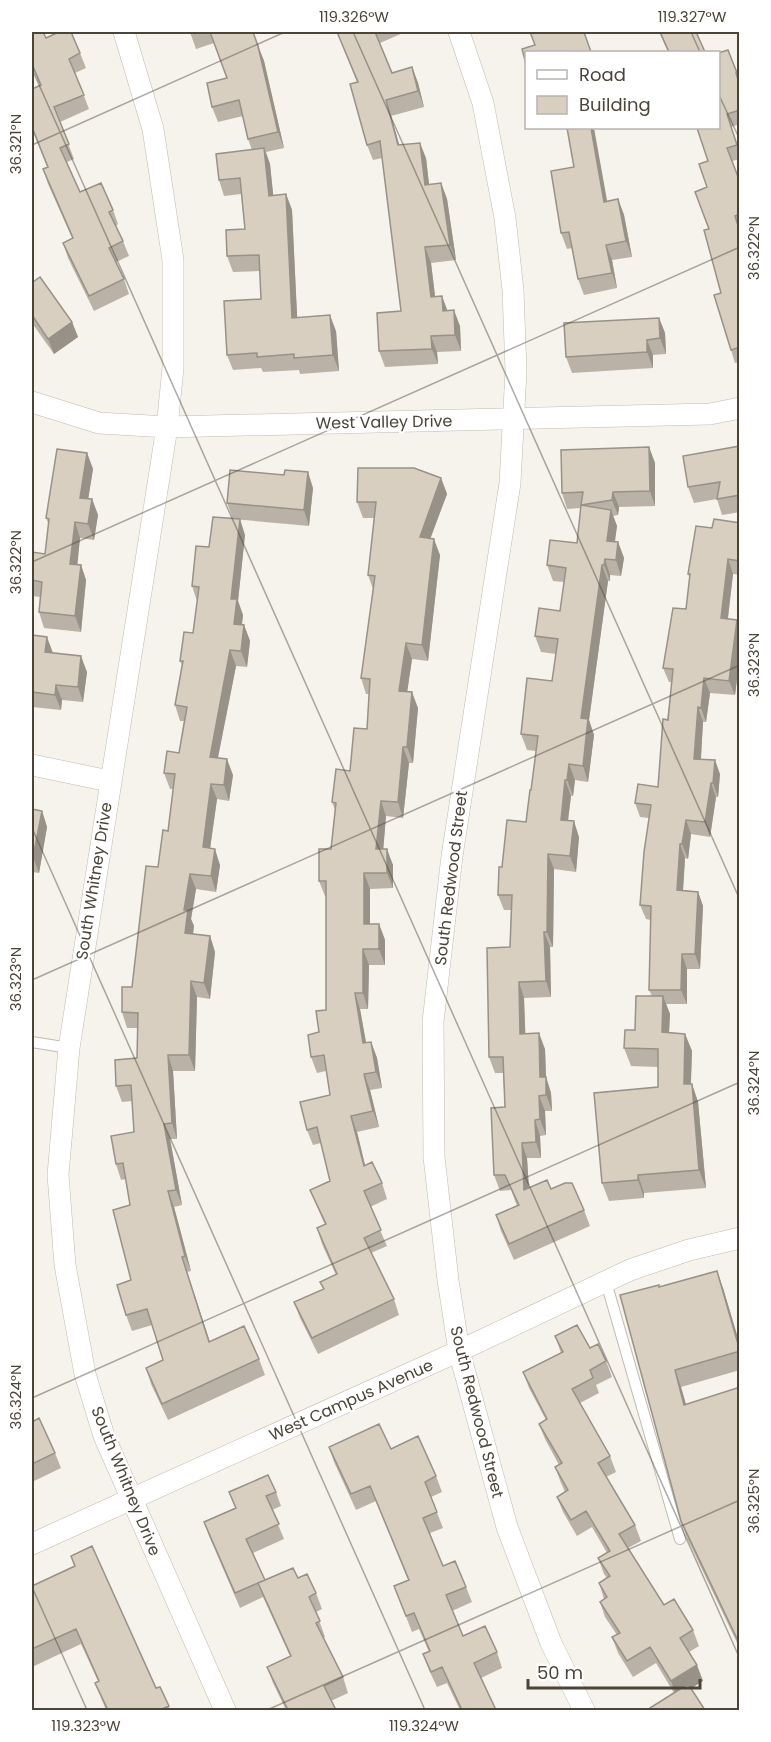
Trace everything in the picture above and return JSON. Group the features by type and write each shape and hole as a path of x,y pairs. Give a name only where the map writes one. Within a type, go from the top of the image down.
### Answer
{"street":[{"name":"South Whitney Drive","path":"124,32 153,129 173,260 173,368 167,427 69,1048 58,1175 64,1266 85,1374 104,1436 225,1710"},
{"name":"South Redwood Street","path":"459,32 483,103 505,218 513,290 516,371 510,483 452,856 433,1022 434,1157 448,1280 459,1351 507,1527 550,1643 584,1710"},
{"name":"West Valley Drive","path":"32,402 99,423 167,427 710,414 740,408"},
{"path":"32,765 110,781"},
{"name":"West Campus Avenue","path":"32,1544 459,1351 630,1270 689,1250 740,1238"}],"lane":[{"path":"32,1042 69,1048"},
{"path":"606,1282 680,1539"}],"building":[{"path":"32,32 43,32 46,38 59,32 71,32 80,53 69,59 84,95 54,107 69,144 60,148 80,192 101,183 113,210 109,212 123,241 109,248 124,279 89,296 63,243 73,238 43,169 48,167 32,127 32,89 41,85 32,64"},
{"path":"210,32 253,32 278,132 248,139 239,100 212,107 207,83 227,78"},
{"path":"337,32 375,32 392,73 412,67 418,91 386,100 398,145 420,143 425,185 441,183 450,245 425,247 431,297 442,296 443,311 454,310 455,335 431,336 432,349 379,351 377,313 401,311 380,141 367,145 350,84 358,82"},
{"path":"530,32 584,32 591,51 525,51 525,60 522,49 535,45"},
{"path":"660,32 696,32 705,51 669,51"},
{"path":"728,50 740,86 740,110 727,114 737,145 727,148 740,182 740,214 735,216 740,232 740,347 731,350 714,295 721,293 704,230 709,229 695,192 707,187 699,164 708,161 697,129 720,129 720,52"},
{"path":"567,129 591,129 604,202 618,199 626,241 606,245 612,273 578,279 569,232 561,233 551,171 574,167"},
{"path":"264,148 269,196 286,194 292,318 330,315 333,355 294,358 294,354 257,357 257,353 227,355 224,301 261,299 259,255 227,256 226,230 245,229 240,178 219,180 216,154"},
{"path":"40,277 72,322 48,339 32,315 32,280 33,282"},
{"path":"659,318 660,338 647,340 647,352 566,357 564,323"},
{"path":"740,446 740,495 717,499 720,482 688,487 683,456"},
{"path":"649,447 650,491 613,492 612,500 581,505 583,492 562,493 561,450"},
{"path":"57,449 87,453 80,498 92,499 88,524 75,522 70,564 81,565 75,616 39,612 42,582 32,580 32,552 45,554 49,519 46,518"},
{"path":"358,468 414,468 441,478 420,537 434,539 422,645 406,643 399,691 412,692 407,747 403,747 398,802 381,801 376,849 387,849 387,873 364,873 364,924 379,924 379,949 363,949 363,993 355,993 363,1043 371,1042 376,1072 364,1074 373,1111 351,1116 364,1166 372,1162 382,1183 364,1191 381,1230 364,1238 394,1299 312,1338 294,1302 324,1289 320,1282 337,1274 317,1228 326,1224 310,1190 330,1181 317,1127 307,1130 300,1102 330,1095 324,1055 311,1057 308,1035 319,1032 316,1011 326,1010 326,881 319,881 319,849 331,849 336,803 332,802 336,769 350,771 354,728 367,729 370,679 361,678 375,576 368,575 376,502 357,502"},
{"path":"230,470 284,475 285,470 308,472 304,510 227,503"},
{"path":"581,505 611,510 607,541 618,542 616,560 605,559 602,565 581,718 588,719 583,766 569,764 567,780 565,780 561,820 574,821 570,856 548,854 547,932 544,932 546,981 519,982 520,1034 539,1033 540,1077 546,1077 546,1095 539,1096 540,1119 535,1120 536,1142 522,1143 524,1190 547,1180 551,1189 565,1183 572,1183 584,1210 509,1244 496,1215 519,1205 505,1175 494,1175 491,1108 505,1107 503,1057 489,1057 487,948 510,947 512,895 498,895 499,867 502,867 507,820 526,822 531,790 538,736 521,734 527,678 552,681 558,639 535,636 539,608 560,611 566,568 547,565 550,540 577,543"},
{"path":"213,517 240,519 231,599 237,599 234,624 244,625 241,651 230,650 210,757 227,759 224,785 211,784 203,847 215,849 211,876 190,874 184,910 188,910 185,933 210,936 204,983 191,981 189,1055 168,1055 172,1123 164,1124 176,1190 168,1191 185,1256 182,1257 209,1342 244,1326 259,1359 162,1404 146,1368 163,1360 147,1309 126,1315 117,1285 131,1280 113,1210 130,1205 123,1163 116,1164 111,1136 134,1132 131,1085 116,1086 115,1060 137,1058 138,1013 122,1012 122,987 132,987 146,866 158,867 163,830 168,831 175,774 164,773 167,751 179,753 187,707 175,705 183,661 180,661 184,632 193,633 199,587 192,586 196,546 209,547"},
{"path":"714,519 740,523 740,561 728,559 721,618 737,620 729,681 704,678 701,708 698,707 694,759 715,760 705,822 686,820 682,844 680,844 677,890 698,892 695,954 682,954 681,990 649,990 651,906 640,905 644,852 651,805 635,803 638,784 658,787 663,719 668,720 673,669 663,668 673,608 686,609 690,574 688,574 696,526 712,528"},
{"path":"32,635 47,637 45,652 81,656 78,687 56,685 55,695 32,692"},
{"path":"32,809 42,811 33,857 32,857"},
{"path":"636,996 663,996 662,1032 685,1034 684,1084 692,1084 699,1170 638,1175 638,1180 602,1183 594,1093 658,1087 658,1049 624,1048 625,1030 635,1030"},
{"path":"717,1271 740,1351 675,1370 684,1405 740,1387 740,1645 681,1521 620,1295"},
{"path":"577,1325 590,1348 598,1344 606,1361 590,1370 593,1378 572,1389 610,1456 598,1463 635,1525 619,1534 664,1605 674,1599 693,1630 680,1638 697,1665 671,1681 650,1647 627,1661 612,1637 620,1633 600,1602 607,1597 599,1583 610,1576 598,1558 610,1551 586,1511 571,1520 557,1497 568,1490 555,1467 562,1463 539,1424 547,1419 523,1372 563,1352 555,1336"},
{"path":"39,1418 55,1453 32,1464 32,1422"},
{"path":"379,1424 391,1449 418,1436 436,1476 425,1482 437,1512 423,1518 443,1566 455,1561 466,1587 446,1595 463,1636 485,1626 497,1652 474,1663 496,1710 462,1710 442,1667 431,1672 423,1654 430,1651 414,1613 406,1616 394,1586 409,1580 370,1486 351,1494 329,1447"},
{"path":"268,1475 276,1492 266,1496 279,1524 246,1539 265,1580 235,1593 204,1522 236,1508 229,1492"},
{"path":"92,1546 156,1688 160,1687 169,1706 163,1710 108,1710 95,1683 99,1681 76,1629 32,1649 32,1586 75,1566 71,1556"},
{"path":"293,1568 298,1578 307,1574 316,1593 309,1597 320,1621 316,1623 343,1677 324,1686 336,1710 288,1710 267,1667 291,1656 258,1583"},
{"path":"688,1684 705,1710 652,1710 650,1708"}]}
